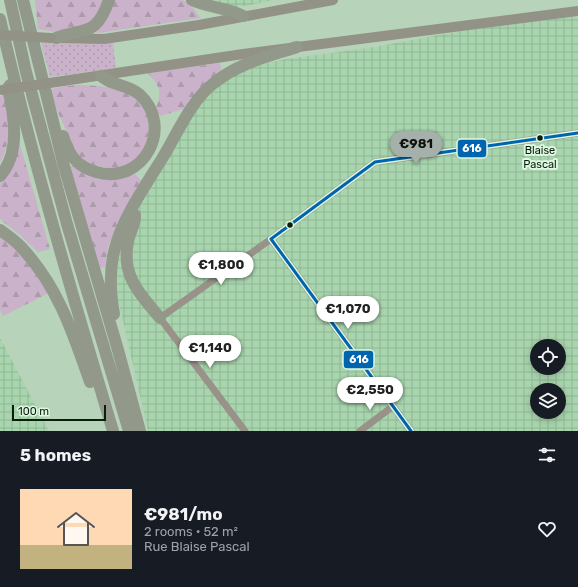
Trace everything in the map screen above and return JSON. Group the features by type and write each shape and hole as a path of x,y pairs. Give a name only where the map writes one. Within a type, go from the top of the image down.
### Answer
{"highway":[{"path":"10,0 26,72 67,224 129,431"},
{"path":"23,0 68,181 118,350 140,431"},
{"path":"27,21 31,11 30,0"},
{"path":"54,38 66,34 83,32 94,27 105,14 110,0"},
{"path":"192,0 218,8 235,11 243,16"},
{"path":"0,19 13,76 52,225 113,431"},
{"path":"118,350 119,334 110,292 110,272 115,247 133,207 195,103 212,84 243,64 296,47"},
{"path":"0,176 6,167 13,148 13,119 8,88 13,76"},
{"path":"54,125 61,130 68,150 76,162 89,170 104,174 120,174 133,168 144,159 152,144 155,128 152,113 147,102 138,93 125,85 111,82 101,76"},
{"path":"133,207 136,219 128,240 126,252 129,273 138,292 160,318"},
{"path":"0,230 21,246 42,273 60,303 72,328 105,431"}],"main road":[{"path":"0,35 104,39 199,25 333,0"},
{"path":"1,91 296,47 578,12"}],"street":[{"path":"245,431 160,318 271,239 375,162 578,133"},
{"path":"271,239 392,407 411,431"},
{"path":"360,431 392,407"}],"shaded area":[{"path":"204,0 276,0 233,8"},
{"path":"578,16 578,431 148,431 117,294 116,277 121,248 129,223 199,105 215,87 253,66 286,59 375,47 460,31"},
{"path":"0,338 49,431 0,431"}],"green space":[{"path":"35,0 104,0 100,10 91,22 65,34 38,29"},
{"path":"113,0 183,0 191,5 200,18 98,33 96,30"},
{"path":"41,43 113,43 116,68 50,77"},
{"path":"220,63 222,70 209,80 187,108 160,116 156,108 159,97 159,89 148,73"},
{"path":"80,85 108,87 127,93 141,104 146,112 148,133 146,143 142,152 127,166 121,168 106,168 94,165 82,160 74,151 48,90 65,86"},
{"path":"4,95 8,121 8,138 4,155 0,163 0,96"},
{"path":"17,134 50,249 38,252 0,219 0,183 12,167 16,155"},
{"path":"73,166 89,175 96,177 117,178 135,174 142,181 118,222 108,247 105,267 98,268 69,167"},
{"path":"0,237 16,249 39,277 49,293 3,316 0,310"}],"transit line":[{"name":"616","path":"271,239 375,162 578,133"},
{"name":"616","path":"271,239 411,431"}],"place":[{"name":"Blaise Pascal","path":"540,138"}]}
